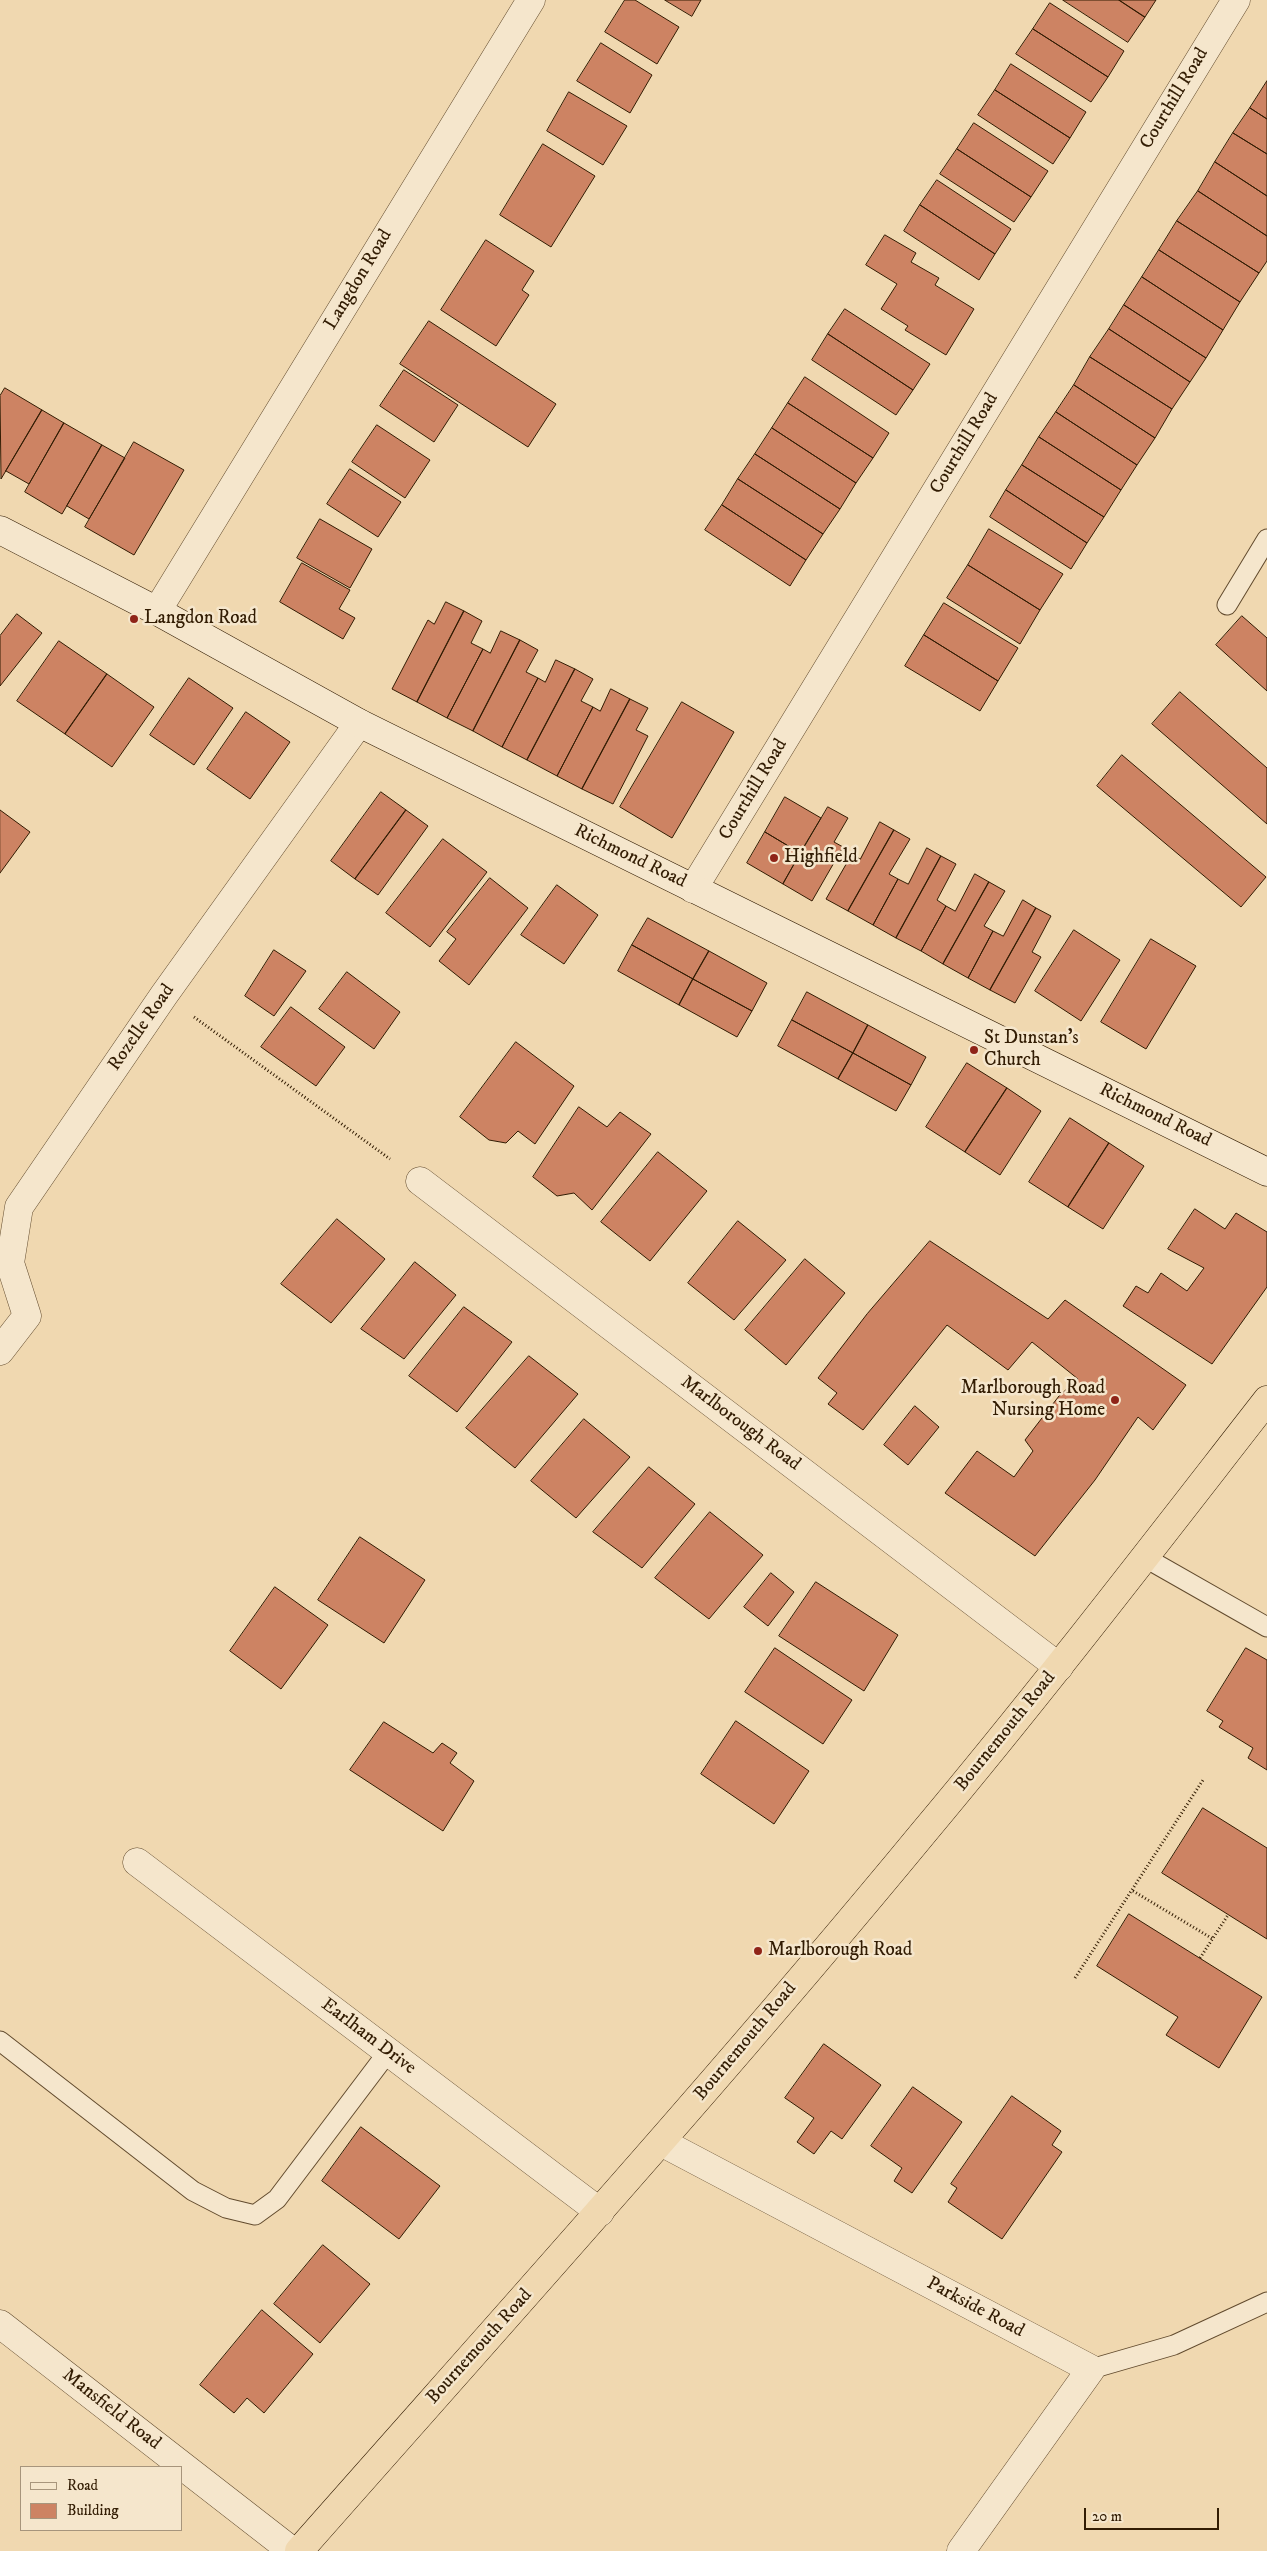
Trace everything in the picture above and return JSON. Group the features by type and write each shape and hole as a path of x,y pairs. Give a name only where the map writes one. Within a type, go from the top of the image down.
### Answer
{"highway":[{"name":"Bournemouth Road","path":"299,2551 661,2142 924,1833 1059,1668 1267,1400"}],"street":[{"name":"Langdon Road","path":"157,611 531,0"},
{"name":"Courthill Road","path":"694,889 1236,0"},
{"name":"Richmond Road","path":"0,530 157,611 359,723 1267,1172"},
{"name":"Rozelle Road","path":"0,1351 27,1316 10,1263 19,1207 164,995 359,723"},
{"name":"Marlborough Road","path":"420,1181 1059,1668"},
{"name":"Earlham Drive","path":"136,1862 600,2212"},
{"name":"Parkside Road","path":"661,2142 1091,2368"},
{"name":"Mansfield Road","path":"0,2324 292,2551"},
{"path":"961,2551 1091,2368"}],"lane":[{"path":"1227,605 1267,539"},
{"path":"1144,1558 1267,1627"},
{"path":"0,2041 193,2191 226,2208 255,2215 277,2199 388,2052"},
{"path":"1091,2368 1174,2345 1267,2302"}],"path":[{"path":"164,995 420,1181"},
{"path":"1075,1978 1202,1780"},
{"path":"1133,1890 1213,1939"},
{"path":"1200,1958 1228,1915"}],"building":[{"path":"625,0 635,0 679,27 657,64 605,32"},
{"path":"665,0 701,0 692,16"},
{"path":"1063,0 1119,0 1145,17 1128,42"},
{"path":"1119,0 1156,0 1145,17"},
{"path":"1050,3 1124,51 1108,77 1033,29"},
{"path":"1033,29 1108,77 1091,102 1016,54"},
{"path":"601,43 652,75 630,113 577,81"},
{"path":"1011,64 1086,112 1070,138 995,90"},
{"path":"1267,81 1267,119 1250,108"},
{"path":"995,90 1070,138 1053,164 978,115"},
{"path":"569,92 627,126 603,165 547,131"},
{"path":"1250,108 1267,119 1267,154 1233,133"},
{"path":"974,123 1048,171 1031,197 957,149"},
{"path":"1233,133 1267,154 1267,196 1215,162"},
{"path":"543,144 595,176 551,247 500,215"},
{"path":"957,149 1031,197 1014,222 940,174"},
{"path":"1215,162 1267,196 1267,236 1198,191"},
{"path":"937,180 1011,229 995,254 920,205"},
{"path":"1198,191 1267,236 1267,261 1259,273 1177,221"},
{"path":"920,205 995,254 979,280 904,231"},
{"path":"1177,221 1259,273 1240,302 1159,250"},
{"path":"885,235 916,253 911,262 939,278 935,285 974,309 946,355 905,330 908,326 881,309 897,284 866,265"},
{"path":"486,240 534,271 522,290 529,295 496,346 441,310"},
{"path":"1159,250 1240,302 1223,330 1142,277"},
{"path":"1142,277 1223,330 1206,358 1124,305"},
{"path":"1124,305 1206,358 1190,382 1109,329"},
{"path":"845,309 930,364 913,390 828,334"},
{"path":"429,321 556,404 528,447 400,364"},
{"path":"1109,329 1190,382 1172,409 1090,357"},
{"path":"828,334 913,390 896,415 812,360"},
{"path":"1090,357 1172,409 1155,438 1074,385"},
{"path":"404,370 458,405 434,442 380,406"},
{"path":"805,377 889,433 873,458 788,403"},
{"path":"1074,385 1155,438 1137,465 1056,412"},
{"path":"5,388 42,410 1,479 0,396"},
{"path":"788,403 873,458 856,483 772,428"},
{"path":"42,410 64,423 29,484 6,471"},
{"path":"1056,412 1137,465 1121,490 1039,437"},
{"path":"64,423 102,445 62,514 25,492"},
{"path":"377,425 430,460 405,498 352,462"},
{"path":"772,428 856,483 840,509 755,454"},
{"path":"1039,437 1121,490 1104,517 1022,465"},
{"path":"134,442 184,470 134,555 85,527"},
{"path":"102,445 125,458 89,519 67,506"},
{"path":"755,454 840,509 823,534 738,479"},
{"path":"1022,465 1104,517 1087,543 1006,490"},
{"path":"350,469 401,502 378,537 327,504"},
{"path":"738,479 823,534 806,560 722,505"},
{"path":"1006,490 1087,543 1071,569 990,517"},
{"path":"722,505 806,560 790,586 705,530"},
{"path":"320,519 372,549 350,588 297,558"},
{"path":"989,529 1063,574 1040,610 968,565"},
{"path":"302,563 350,590 339,609 355,618 343,639 280,602"},
{"path":"968,565 1040,610 1020,644 947,598"},
{"path":"446,602 464,611 417,702 392,689 428,620 434,624"},
{"path":"944,603 1018,648 998,681 924,635"},
{"path":"464,611 482,621 471,643 483,649 447,718 417,702"},
{"path":"17,614 42,633 0,686 0,636"},
{"path":"1242,616 1267,638 1267,691 1216,645"},
{"path":"501,631 520,640 473,731 447,718 483,649 490,653"},
{"path":"924,635 998,681 980,711 905,666"},
{"path":"520,640 538,650 526,672 538,678 502,747 473,731"},
{"path":"59,641 107,674 65,734 17,701"},
{"path":"556,660 575,669 527,760 502,747 538,678 545,682"},
{"path":"575,669 593,679 581,701 593,707 557,776 527,760"},
{"path":"107,674 154,707 112,767 65,734"},
{"path":"189,678 233,708 194,765 150,735"},
{"path":"611,689 630,699 582,789 557,776 593,707 600,711"},
{"path":"1180,692 1267,768 1267,824 1152,724"},
{"path":"630,699 648,708 636,730 648,736 613,804 582,789"},
{"path":"682,702 734,732 672,838 620,807"},
{"path":"246,712 290,742 250,799 207,769"},
{"path":"1122,755 1266,877 1241,907 1097,786"},
{"path":"381,792 406,810 355,879 331,861"},
{"path":"785,797 821,818 800,853 765,832"},
{"path":"828,807 848,818 834,842 843,847 812,901 783,884"},
{"path":"0,810 30,832 0,873"},
{"path":"406,810 428,826 378,895 355,879"},
{"path":"880,822 894,830 848,911 826,899 852,854 860,859"},
{"path":"894,830 910,839 889,874 898,879 873,925 848,911"},
{"name":"Highfield","path":"765,832 800,853 783,884 747,863"},
{"path":"443,839 487,872 430,947 386,913"},
{"path":"927,848 941,856 896,938 873,925 898,879 908,884"},
{"path":"941,856 956,864 937,900 946,906 921,951 896,938"},
{"path":"975,874 989,882 943,964 921,951 946,906 955,911"},
{"path":"490,878 528,908 469,985 439,961 456,939 447,932"},
{"path":"989,882 1005,891 984,926 993,931 968,978 943,964"},
{"path":"557,885 598,915 564,964 521,935"},
{"path":"1023,900 1036,908 990,990 968,978 993,931 1003,936"},
{"path":"1036,908 1051,916 1032,952 1041,957 1015,1003 990,990"},
{"path":"648,918 709,951 693,979 632,945"},
{"path":"1074,930 1120,960 1081,1021 1035,991"},
{"path":"1151,939 1196,966 1146,1049 1101,1022"},
{"path":"632,945 693,979 679,1005 618,971"},
{"path":"274,950 306,971 274,1016 245,996"},
{"path":"709,951 767,983 752,1011 693,979"},
{"path":"347,972 400,1012 374,1049 319,1009"},
{"path":"693,979 752,1011 737,1037 679,1005"},
{"path":"807,992 868,1025 853,1053 792,1020"},
{"path":"291,1007 345,1047 316,1086 261,1047"},
{"path":"792,1020 853,1053 838,1079 778,1046"},
{"path":"868,1025 926,1057 911,1085 853,1053"},
{"path":"516,1042 574,1086 535,1144 518,1131 506,1143 489,1140 460,1117"},
{"path":"853,1053 911,1085 896,1111 838,1079"},
{"path":"967,1063 1007,1088 965,1152 926,1127"},
{"path":"1007,1088 1041,1111 1000,1175 965,1152"},
{"path":"579,1107 607,1127 620,1112 651,1134 592,1210 574,1193 557,1196 533,1177"},
{"path":"1070,1118 1109,1143 1068,1207 1029,1182"},
{"path":"1109,1143 1144,1166 1103,1229 1068,1207"},
{"path":"658,1152 707,1191 650,1261 601,1222"},
{"path":"1195,1209 1225,1229 1236,1213 1267,1232 1267,1287 1212,1364 1123,1306 1136,1286 1148,1293 1161,1273 1187,1291 1204,1268 1168,1249"},
{"path":"337,1219 385,1259 331,1323 281,1284"},
{"path":"738,1221 786,1260 734,1320 688,1283"},
{"name":"Marlborough Road Nursing Home","path":"930,1241 1048,1319 1065,1300 1186,1385 1153,1430 1138,1417 1095,1480 1035,1556 945,1493 977,1451 1014,1477 1033,1451 1025,1440 1059,1396 1078,1379 1032,1342 1008,1370 947,1325 863,1430 828,1404 837,1393 818,1378 867,1314"},
{"path":"805,1259 845,1293 786,1365 745,1330"},
{"path":"415,1262 456,1295 404,1359 361,1329"},
{"path":"464,1307 512,1342 457,1412 409,1376"},
{"path":"529,1356 578,1394 515,1468 466,1428"},
{"path":"915,1406 939,1427 908,1465 884,1445"},
{"path":"584,1419 630,1457 576,1518 531,1481"},
{"path":"649,1467 695,1504 642,1568 593,1532"},
{"path":"710,1512 763,1555 709,1619 655,1578"},
{"path":"360,1537 425,1580 384,1643 318,1600"},
{"path":"771,1573 794,1592 768,1626 744,1607"},
{"path":"816,1582 898,1635 864,1691 779,1636"},
{"path":"275,1587 328,1625 281,1689 230,1651"},
{"path":"775,1648 852,1700 823,1744 745,1692"},
{"path":"1246,1648 1267,1660 1267,1770 1248,1758 1253,1748 1219,1727 1223,1721 1207,1711"},
{"path":"736,1721 809,1771 774,1824 701,1774"},
{"path":"384,1722 433,1753 442,1743 457,1753 450,1763 474,1781 443,1831 350,1770"},
{"path":"1203,1808 1267,1848 1267,1939 1162,1873"},
{"path":"1129,1914 1262,1997 1219,2068 1166,2035 1178,2017 1097,1966"},
{"path":"824,2044 881,2085 842,2139 831,2131 814,2154 797,2142 814,2118 785,2098"},
{"path":"913,2087 962,2122 912,2193 894,2181 902,2168 871,2146"},
{"path":"1012,2096 1061,2131 1052,2145 1062,2152 1002,2239 948,2202 957,2188 951,2184"},
{"path":"361,2127 440,2186 399,2239 322,2181"},
{"path":"323,2245 370,2284 320,2343 274,2304"},
{"path":"262,2310 313,2354 264,2413 247,2398 234,2413 200,2385"}],"place":[{"name":"Langdon Road","path":"134,619"},
{"name":"Highfield","path":"774,858"},
{"name":"St Dunstan's Church","path":"974,1050"},
{"name":"Marlborough Road Nursing Home","path":"1115,1400"},
{"name":"Marlborough Road","path":"758,1951"}]}
